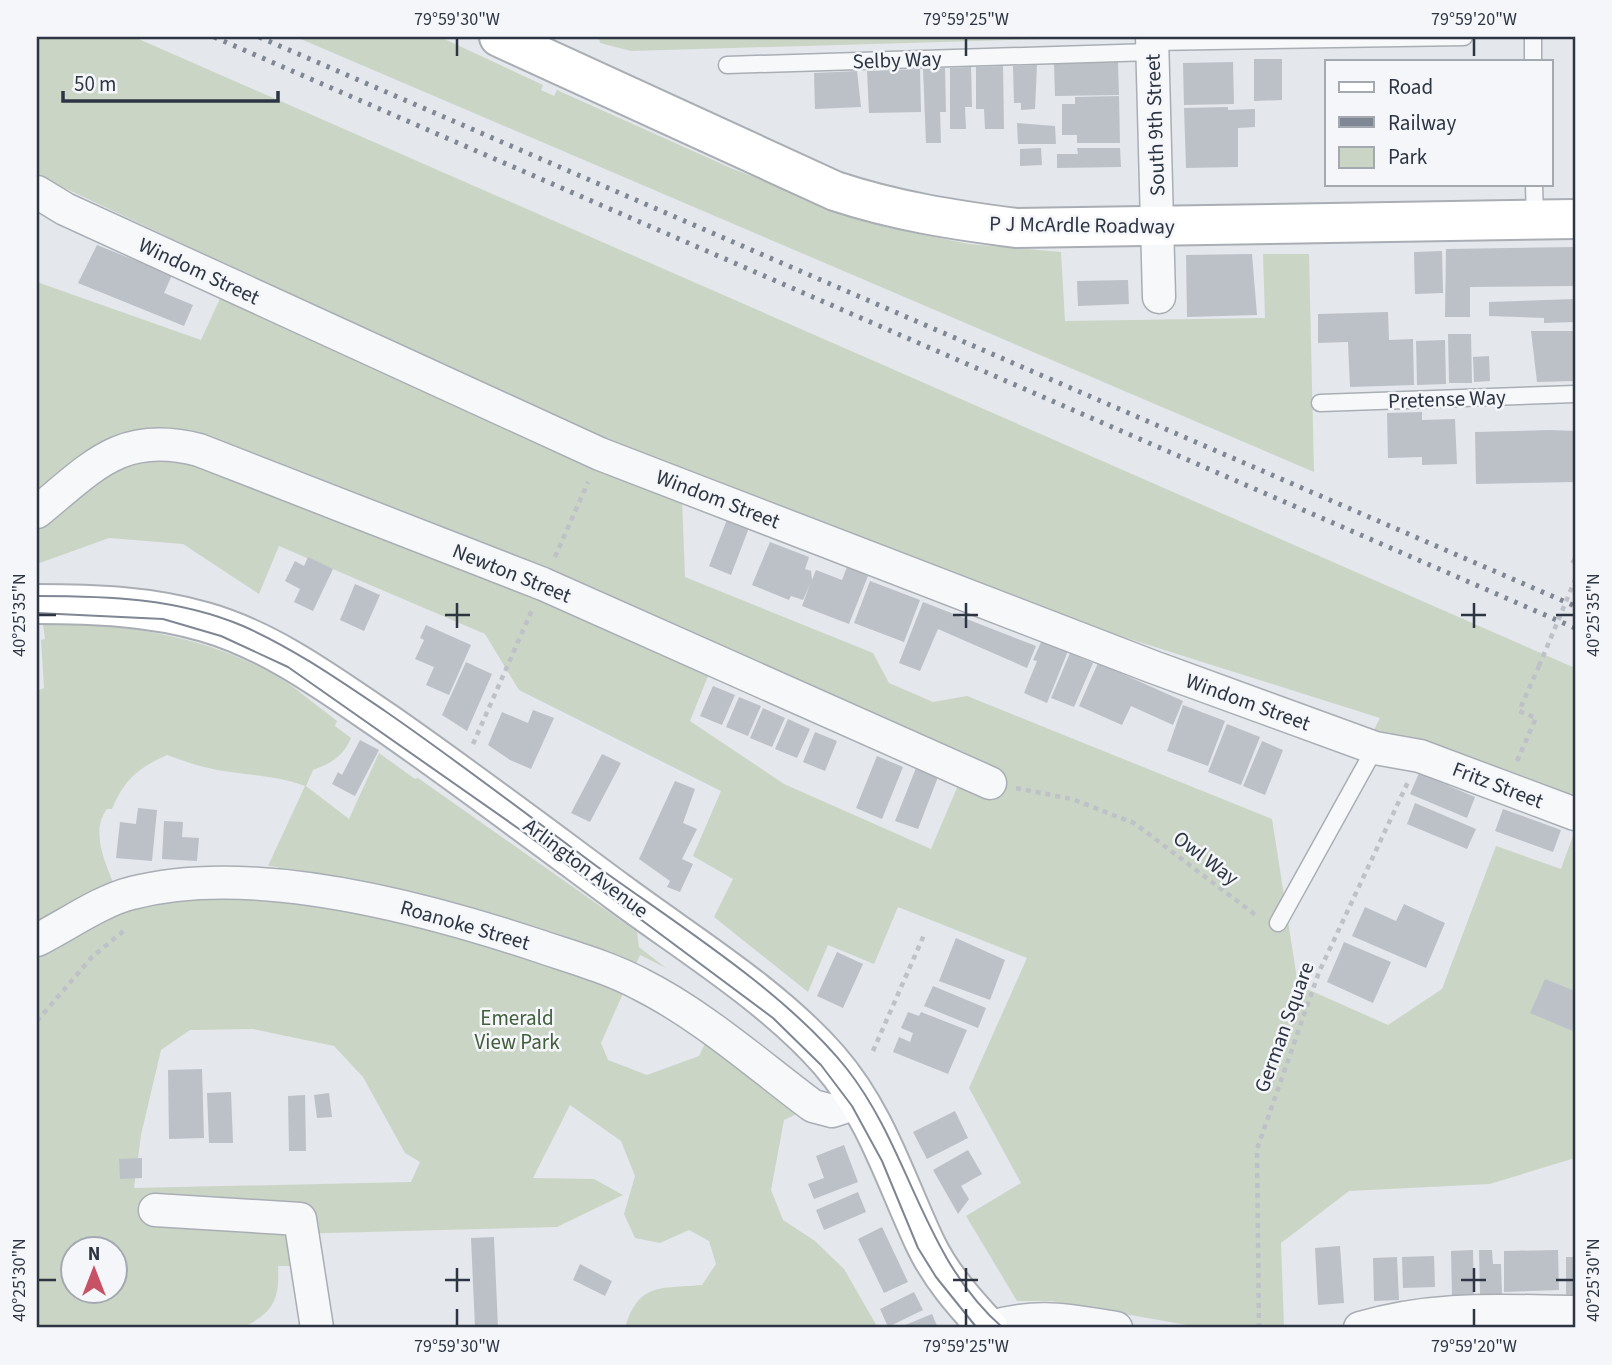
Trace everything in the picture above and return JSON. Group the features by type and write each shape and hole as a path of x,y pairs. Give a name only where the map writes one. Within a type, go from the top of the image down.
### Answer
{"main road":[{"name":"P J McArdle Roadway","path":"499,37 835,191 886,208 1016,228 1159,227 1534,202 1575,219"},
{"name":"Arlington Avenue","path":"37,604 150,609 206,622 269,648 316,676 458,773 779,1012 829,1060 860,1102 890,1157 926,1245 951,1287 988,1328"}],"street":[{"name":"South 9th Street","path":"1152,44 1159,297"},
{"name":"Windom Street","path":"37,192 65,209 600,454 1153,667 1375,748 1420,756"},
{"name":"Newton Street","path":"37,512 98,462 119,451 147,443 172,443 200,450 543,584 990,783"},
{"name":"Fritz Street","path":"1420,756 1575,814"},
{"name":"Roanoke Street","path":"37,940 128,893 179,883 216,881 276,886 402,906 481,926 640,984 684,1011 813,1106 832,1111 860,1102"},
{"path":"155,1210 300,1219 317,1328"},
{"path":"1360,1328 1395,1318 1447,1310 1575,1312"},
{"path":"988,1328 1021,1320 1050,1317 1116,1328"}],"lane":[{"name":"Selby Way","path":"727,65 1152,44 1464,37"},
{"path":"1533,37 1534,60"},
{"name":"Pretense Way","path":"1320,403 1575,394"},
{"path":"1278,923 1375,748"}],"path":[{"path":"1575,559 1571,565 1575,567"},
{"path":"1505,788 1536,718 1519,710 1575,580"},
{"name":"German Square","path":"1259,1328 1257,1149 1319,972 1420,756"},
{"name":"Owl Way","path":"990,783 1072,799 1134,823 1260,918"},
{"path":"37,1021 92,957 131,924"},
{"path":"873,1051 924,935"}],"green space":[{"path":"37,37 134,37 1575,668 1575,799 1374,730 1380,718 1076,622 693,473 682,500 685,577 873,653 889,683 933,702 967,696 1272,819 1298,985 1388,1025 1442,989 1496,846 1561,869 1575,830 1575,1158 1490,1184 1349,1191 1281,1243 1284,1328 1204,1328 1051,1301 1017,1301 966,1216 1021,1183 969,1088 1027,958 898,907 874,964 828,945 808,992 714,917 733,879 693,856 721,791 519,690 485,634 279,546 259,594 183,544 109,538 37,564 37,282 201,340 234,268 37,175","holes":["718,651 968,762 931,849 784,784 690,721"]},
{"path":"296,37 440,37 543,85 541,90 554,96 557,90 733,169 885,227 969,244 1061,252 1065,321 1265,318 1263,254 1309,254 1314,472"},
{"path":"599,37 1110,37 631,51 600,43"},
{"name":"Emerald View Park","path":"43,624 105,626 200,644 259,667 305,696 337,721 335,726 351,738 336,758 313,770 306,786 349,819 379,753 637,932 639,947 666,968 640,955 601,1043 608,1060 647,1075 699,1056 710,1033 801,1112 784,1120 771,1190 783,1220 815,1241 844,1269 878,1328 625,1328 637,1302 644,1295 662,1288 702,1285 716,1264 709,1241 689,1230 660,1243 635,1238 624,1214 635,1176 621,1141 570,1105 533,1178 594,1179 623,1195 557,1227 290,1234 303,1266 278,1266 276,1297 268,1311 242,1328 37,1328 37,691 44,688 41,640 45,639","holes":["167,755 190,763 305,786 268,866 278,867 278,874 218,894 190,900 116,890 101,849 100,828 107,809 112,809 127,782 148,765","253,1029 334,1046 363,1077 405,1153 420,1162 411,1182 134,1188 141,1135 161,1050 190,1030"]}],"building":[{"path":"1254,59 1282,59 1282,100 1254,101"},
{"path":"1118,62 1119,95 1055,96 1054,64"},
{"path":"1233,62 1234,104 1184,105 1183,63"},
{"path":"1037,65 1035,109 1021,110 1021,103 1014,103 1013,66"},
{"path":"1003,66 1004,129 985,129 984,109 976,109 976,67"},
{"path":"971,67 972,107 965,107 966,129 950,129 950,68"},
{"path":"945,68 946,112 940,112 941,143 926,143 923,69"},
{"path":"920,69 921,112 869,113 867,71"},
{"path":"857,71 861,107 815,109 814,73"},
{"path":"1119,96 1120,143 1077,143 1077,135 1062,135 1062,104 1075,104 1075,97"},
{"path":"1228,107 1228,110 1255,109 1255,127 1238,128 1238,167 1186,168 1184,108"},
{"path":"1017,123 1055,126 1056,144 1018,144"},
{"path":"1041,148 1042,165 1020,166 1020,149"},
{"path":"1077,148 1120,148 1121,167 1057,168 1057,154 1078,154"},
{"path":"97,245 172,275 164,293 193,305 184,326 78,283"},
{"path":"1575,247 1575,286 1470,287 1470,317 1445,317 1446,249"},
{"path":"1442,251 1443,293 1415,294 1414,252"},
{"path":"1252,254 1257,315 1187,317 1186,255"},
{"path":"1128,280 1129,304 1078,306 1077,281"},
{"path":"1575,299 1575,322 1544,323 1544,318 1489,316 1489,302"},
{"path":"1388,312 1389,340 1413,339 1414,385 1350,387 1348,342 1318,343 1318,314"},
{"path":"1531,331 1575,331 1575,381 1537,382"},
{"path":"1448,334 1471,334 1472,383 1449,383"},
{"path":"1445,340 1446,384 1417,385 1416,341"},
{"path":"1489,356 1490,381 1474,382 1473,357"},
{"path":"1422,412 1422,420 1455,419 1457,464 1422,465 1422,457 1388,458 1387,413"},
{"path":"1575,431 1575,482 1476,484 1475,432"},
{"path":"728,517 750,525 731,575 709,566"},
{"path":"770,542 809,557 805,569 811,571 812,580 816,570 842,580 847,567 868,576 849,624 802,606 810,584 803,600 791,596 789,600 752,585"},
{"path":"308,557 333,569 313,611 294,602 300,589 285,581 295,561 304,566"},
{"path":"870,581 920,600 904,642 854,623"},
{"path":"355,584 380,595 364,631 340,620"},
{"path":"923,602 1036,646 1027,668 938,629 920,671 899,663"},
{"path":"426,625 471,645 449,695 426,685 434,667 415,659 424,640 420,638"},
{"path":"1042,640 1068,651 1047,703 1024,693"},
{"path":"1070,653 1093,663 1074,707 1051,698"},
{"path":"466,662 492,674 467,731 442,715"},
{"path":"1098,663 1183,701 1173,725 1131,706 1122,725 1079,706"},
{"path":"713,686 735,695 722,725 700,716"},
{"path":"739,697 761,706 748,736 726,727"},
{"path":"1183,705 1225,721 1208,766 1167,751"},
{"path":"763,708 785,718 772,747 750,738"},
{"path":"533,710 554,718 531,769 510,760 488,745 502,712 528,723"},
{"path":"788,719 810,729 797,758 775,749"},
{"path":"1227,724 1260,737 1241,785 1208,772"},
{"path":"815,732 837,741 825,771 803,762"},
{"path":"360,740 379,750 355,796 332,784 338,772 342,775"},
{"path":"1262,741 1283,750 1265,795 1243,786"},
{"path":"602,754 621,763 590,822 571,813"},
{"path":"877,756 903,767 882,819 856,808"},
{"path":"916,768 938,777 918,829 895,821"},
{"path":"1419,773 1475,797 1467,818 1410,794"},
{"path":"675,781 695,789 683,823 697,829 682,859 693,864 680,892 667,887 670,881 639,859"},
{"path":"1415,803 1476,829 1467,849 1407,824"},
{"path":"138,808 157,810 152,861 116,858 120,822 136,824"},
{"path":"1503,809 1561,830 1553,852 1495,831"},
{"path":"164,821 183,822 182,837 199,838 197,861 162,859"},
{"path":"1404,904 1445,923 1426,968 1352,936 1365,907 1396,921"},
{"path":"956,938 1005,960 990,1000 939,981"},
{"path":"1344,942 1391,962 1373,1003 1327,982"},
{"path":"837,952 863,964 843,1008 817,996"},
{"path":"1545,979 1575,991 1575,1032 1530,1013"},
{"path":"933,986 986,1008 978,1028 924,1006"},
{"path":"908,1012 919,1016 921,1012 967,1030 948,1074 893,1052 899,1037 910,1042 913,1033 901,1028"},
{"path":"202,1069 204,1138 169,1139 168,1070"},
{"path":"231,1092 233,1143 209,1143 207,1093"},
{"path":"329,1093 332,1117 317,1118 314,1095"},
{"path":"305,1095 306,1151 289,1151 288,1096"},
{"path":"955,1111 968,1138 927,1159 913,1132"},
{"path":"844,1145 858,1182 814,1199 808,1184 824,1178 816,1156"},
{"path":"968,1150 982,1174 961,1186 969,1199 958,1214 933,1170"},
{"path":"142,1158 142,1178 120,1179 119,1159"},
{"path":"858,1192 866,1212 824,1230 816,1210"},
{"path":"882,1227 908,1282 884,1293 858,1239"},
{"path":"494,1237 498,1328 475,1328 471,1238"},
{"path":"1340,1246 1344,1303 1318,1305 1315,1248"},
{"path":"1473,1250 1474,1296 1452,1295 1451,1251"},
{"path":"1479,1250 1492,1250 1493,1264 1501,1264 1502,1294 1480,1295"},
{"path":"1558,1250 1559,1290 1504,1292 1504,1251"},
{"path":"1434,1256 1435,1287 1403,1288 1402,1257"},
{"path":"1397,1257 1399,1300 1374,1301 1373,1258"},
{"path":"1566,1257 1575,1257 1575,1296 1566,1296"},
{"path":"580,1264 612,1281 605,1296 573,1280"},
{"path":"914,1292 923,1310 888,1327 880,1309"},
{"path":"932,1314 938,1328 898,1328"}],"tram line":[{"path":"37,596 116,598 167,604 218,617 280,644 333,676 412,730 728,960 793,1013 847,1069 869,1100 935,1237 954,1270 976,1300 1003,1328"},
{"path":"37,613 163,619 221,636 288,667 522,831 773,1018 821,1065 852,1106 882,1161 918,1248 936,1277 977,1328"}],"railway":[{"path":"214,37 1575,628"},
{"path":"259,37 1575,606"}]}
